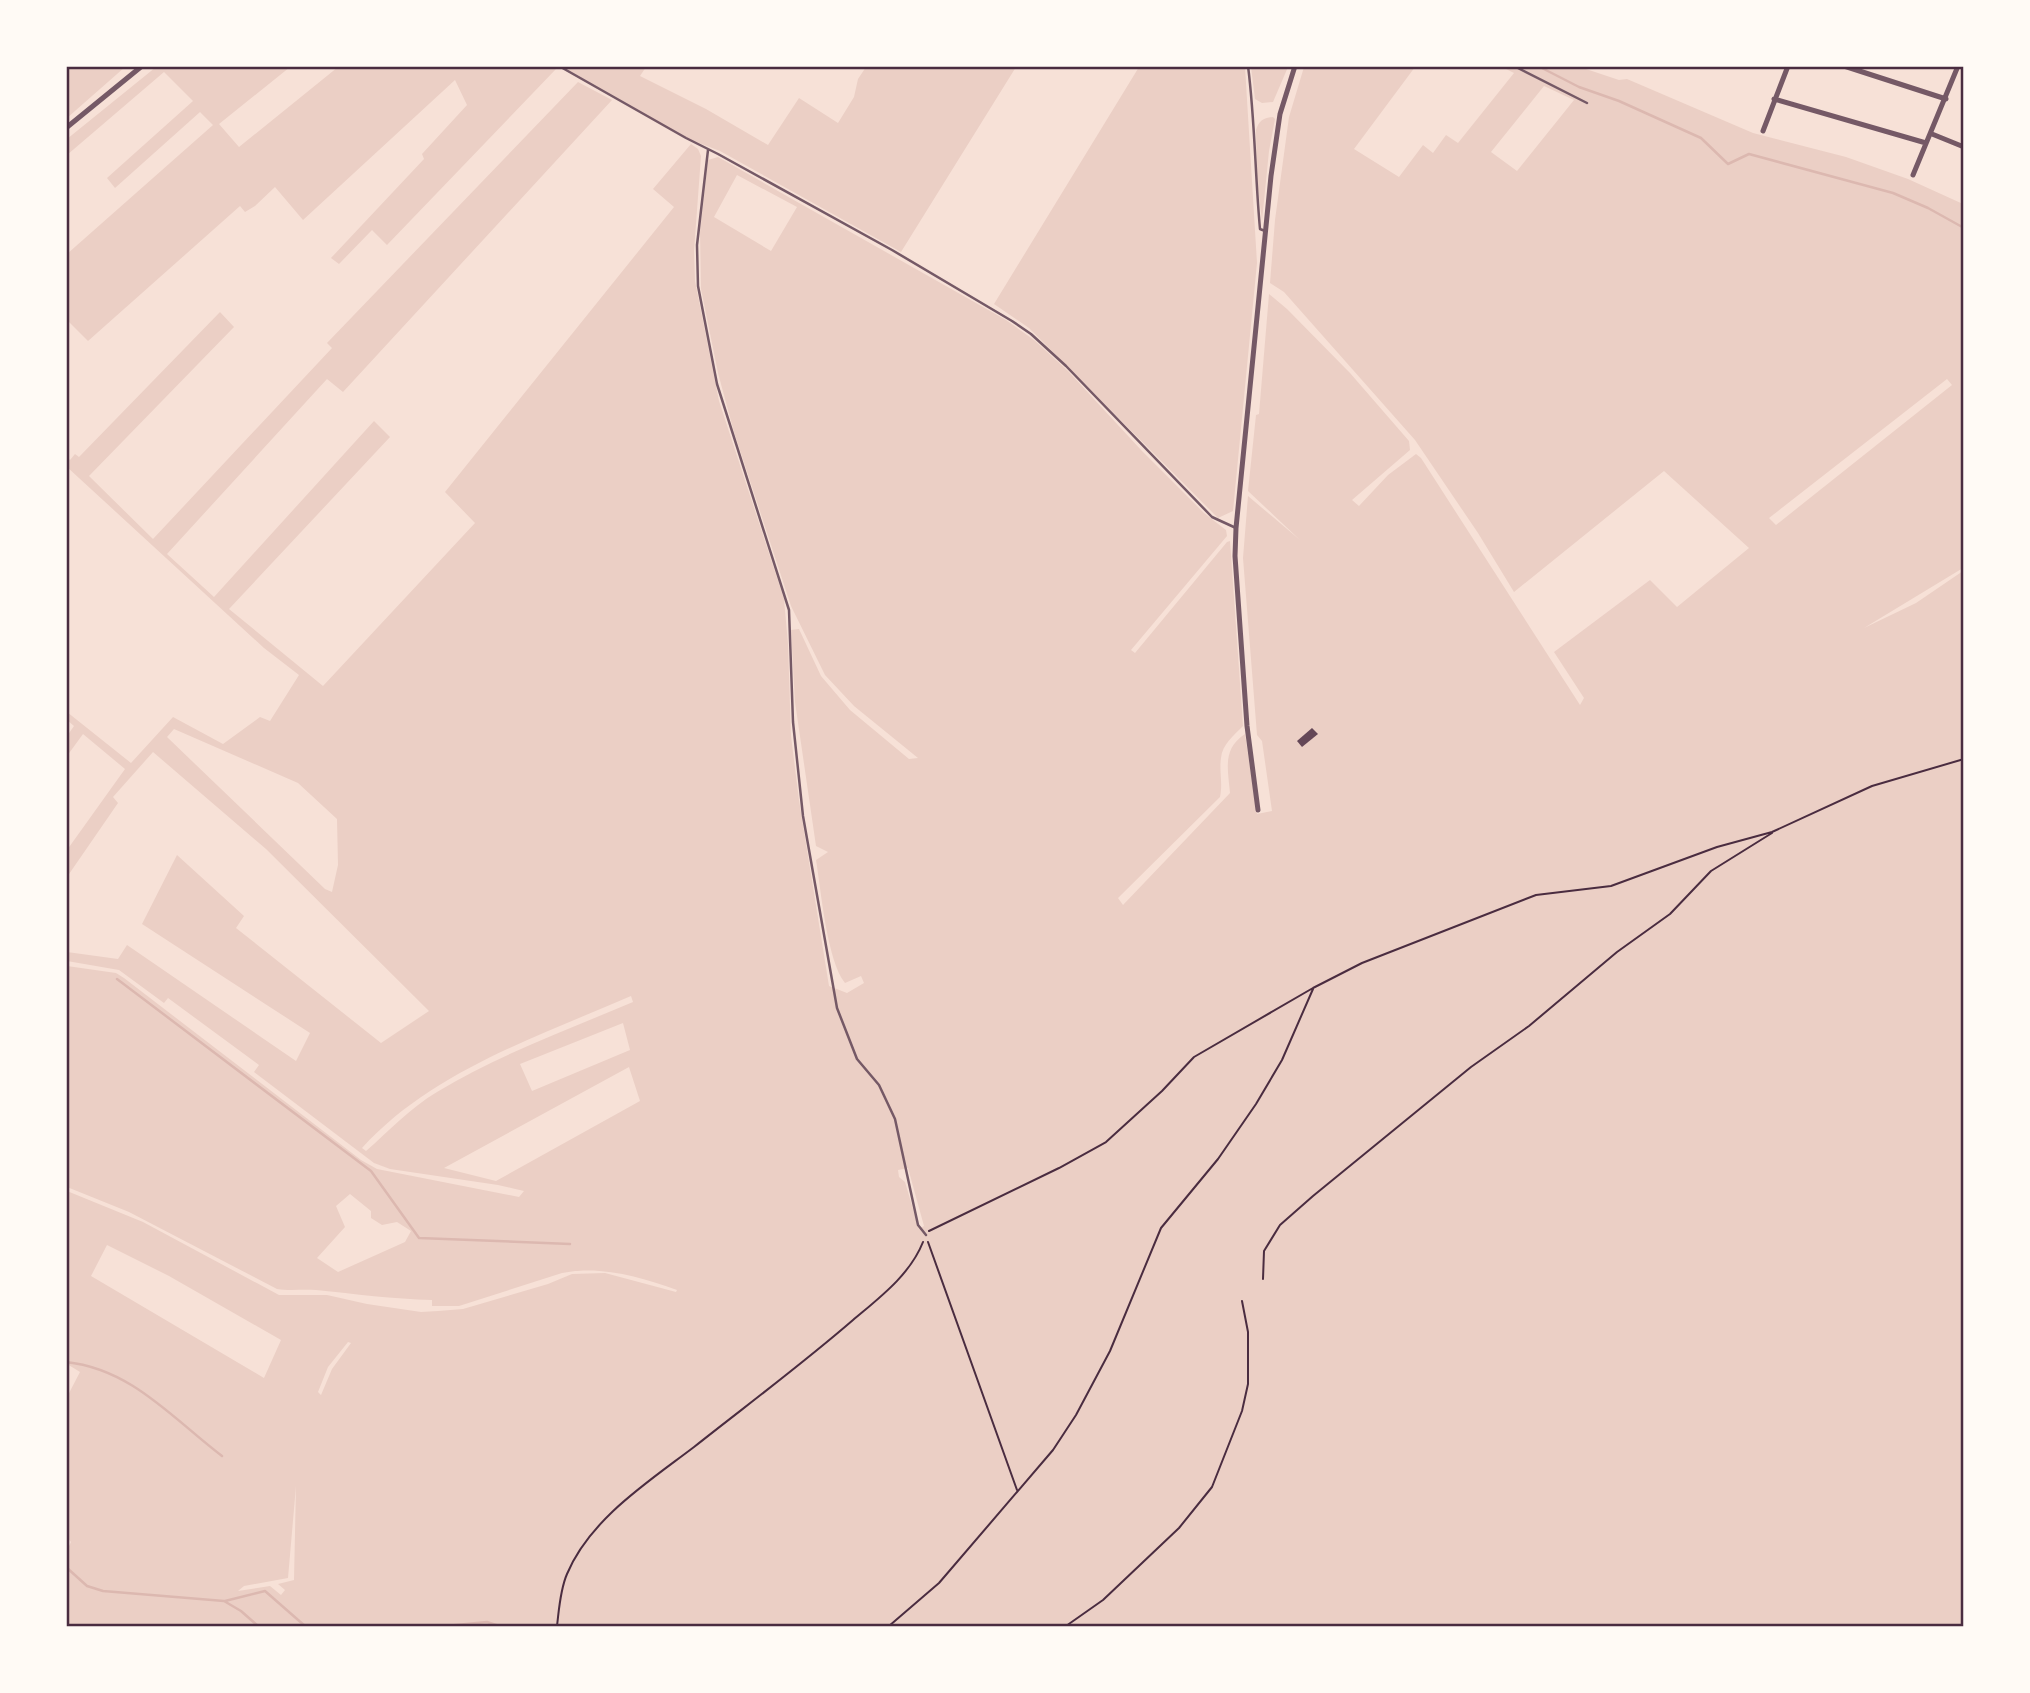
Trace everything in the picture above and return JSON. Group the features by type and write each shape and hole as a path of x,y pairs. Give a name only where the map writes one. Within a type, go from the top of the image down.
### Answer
{"street":[{"path":"66,128 142,66"},
{"path":"1258,810 1246,713 1235,556 1236,528 1265,231 1280,114 1295,66"},
{"path":"1763,131 1788,66"},
{"path":"1844,66 1946,99"},
{"path":"1913,175 1958,66"},
{"path":"1774,99 1926,144"},
{"path":"1932,134 1964,147"}],"lane":[{"path":"559,66 892,250 1012,321 1066,366 1212,517 1236,528"},
{"path":"1248,66 1260,229 1265,231"},
{"path":"1514,66 1587,103"},
{"path":"708,150 697,245 698,286 717,384 789,610 793,722 802,806 837,1008 857,1059 879,1086 895,1119 918,1225 926,1235"}],"path":[{"path":"558,1626 566,1575 603,1521 645,1485 801,1366 892,1286 917,1257 931,1228 1059,1168 1106,1142 1163,1091 1194,1057 1362,963 1536,895 1611,886 1717,846 1772,832 1872,786 1964,759"},
{"path":"1263,1279 1264,1251 1280,1225 1471,1067 1529,1026 1617,952 1670,914 1711,872 1770,836 1772,832"},
{"path":"889,1626 939,1583 1053,1450 1076,1415 1110,1351 1161,1227 1218,1159 1256,1104 1282,1060 1314,988"},
{"path":"926,1235 1017,1490"},
{"path":"1066,1626 1103,1600 1179,1528 1212,1487 1241,1411 1248,1384 1248,1332 1242,1301"}],"shaded area":[{"path":"67,66 125,66 125,67 67,118"},
{"path":"552,66 556,69 387,245 372,230 339,264 331,258 424,159 422,154 467,105 455,80 303,220 275,187 245,212 240,206 88,341 67,320 67,254 213,125 200,112 115,188 107,178 193,101 164,72 67,155 67,139 156,67 290,67 219,124 239,147 338,67"},
{"path":"1577,66 1619,80 1627,79 1753,133 1846,157 1908,179 1963,204 1963,568 1864,628 1916,603 1963,571 1963,1626 67,1626 67,1544 69,1546 71,1542 66,1536 67,1397 80,1372 67,1364 67,1191 143,1222 279,1295 327,1295 421,1312 463,1309 548,1284 572,1274 605,1273 676,1292 677,1290 635,1277 591,1270 562,1273 459,1306 432,1306 432,1300 277,1289 129,1212 67,1187 67,966 116,973 124,978 361,1160 377,1169 519,1197 524,1191 390,1169 374,1163 254,1072 259,1065 168,998 164,1003 119,970 67,961 67,952 118,959 127,945 296,1061 310,1033 142,924 177,855 244,916 236,928 381,1043 429,1011 266,849 153,752 113,797 118,803 67,877 67,850 125,769 83,734 67,756 67,736 74,726 67,720 67,712 131,763 173,717 223,744 260,717 270,721 299,675 264,648 67,467 67,457 70,460 75,454 79,457 220,312 234,327 89,476 153,539 332,348 327,343 578,82 612,100 343,392 327,379 167,554 214,597 374,421 390,437 229,609 323,686 475,523 445,492 674,207 653,189 691,144 698,149 701,156 694,251 695,281 719,401 784,599 791,736 799,800 829,986 847,993 864,983 861,976 845,983 829,942 816,860 828,852 816,846 795,702 791,630 799,629 821,676 850,710 909,759 918,758 854,706 825,675 791,606 734,432 718,373 701,289 700,232 708,160 718,157 1006,320 1034,340 1068,371 1204,513 1226,530 1227,536 1131,650 1135,653 1230,541 1243,726 1229,740 1222,753 1220,797 1118,898 1123,905 1230,793 1228,760 1233,746 1245,734 1257,814 1272,811 1262,741 1257,735 1243,558 1248,496 1300,540 1248,491 1256,415 1259,414 1269,294 1350,373 1409,441 1410,450 1352,500 1359,506 1388,475 1416,454 1421,458 1580,705 1584,698 1554,652 1650,580 1677,607 1749,548 1664,471 1514,592 1415,440 1284,292 1270,283 1275,220 1289,117 1304,67 1415,67 1354,149 1399,177 1423,145 1433,153 1446,135 1458,143 1514,73 1502,67","holes":["1544,86 1574,100 1517,171 1491,152","737,175 797,207 771,251 714,217","1947,379 1952,385 1776,525 1769,518","174,729 298,783 337,819 338,865 332,892 325,889 167,737","631,996 633,1002 533,1044 460,1079 418,1105 366,1151 362,1148 390,1121 420,1098 453,1077 523,1042","623,1023 630,1050 532,1091 520,1064","629,1067 640,1101 496,1181 444,1168","908,1168 924,1226 919,1229 905,1182 899,1177 898,1170","350,1194 371,1211 371,1218 382,1225 397,1222 411,1231 405,1242 338,1272 317,1258 345,1227 336,1206","107,1245 169,1276 281,1340 264,1378 91,1276","348,1342 351,1343 332,1369 321,1395 318,1392 328,1367","296,1486 294,1580 278,1584 285,1590 281,1595 270,1586 238,1591 244,1586 288,1578"]},
{"path":"559,67 646,67 640,76 706,109 768,145 799,98 838,123 854,97 858,79 866,67 1016,67 901,252 720,151 686,138"},
{"path":"1139,67 1245,67 1257,263 1233,511 1218,518 1029,328 994,304"},
{"path":"1251,67 1288,67 1273,102 1262,103 1255,99"},
{"path":"1273,117 1275,119 1262,221 1257,180 1256,130 1262,120"}],"building":[{"path":"1312,728 1318,734 1302,747 1297,741"}],"waterway":[{"path":"1538,66 1579,87 1619,101 1701,138 1728,164 1749,154 1893,193 1964,228"},
{"path":"117,979 371,1171 419,1238 570,1244"},
{"path":"66,1362 111,1374 131,1385 222,1456"},
{"path":"66,1567 87,1586 103,1591 224,1601 258,1626"},
{"path":"225,1601 265,1591 305,1626"},
{"path":"446,1626 487,1622 499,1626"}]}
